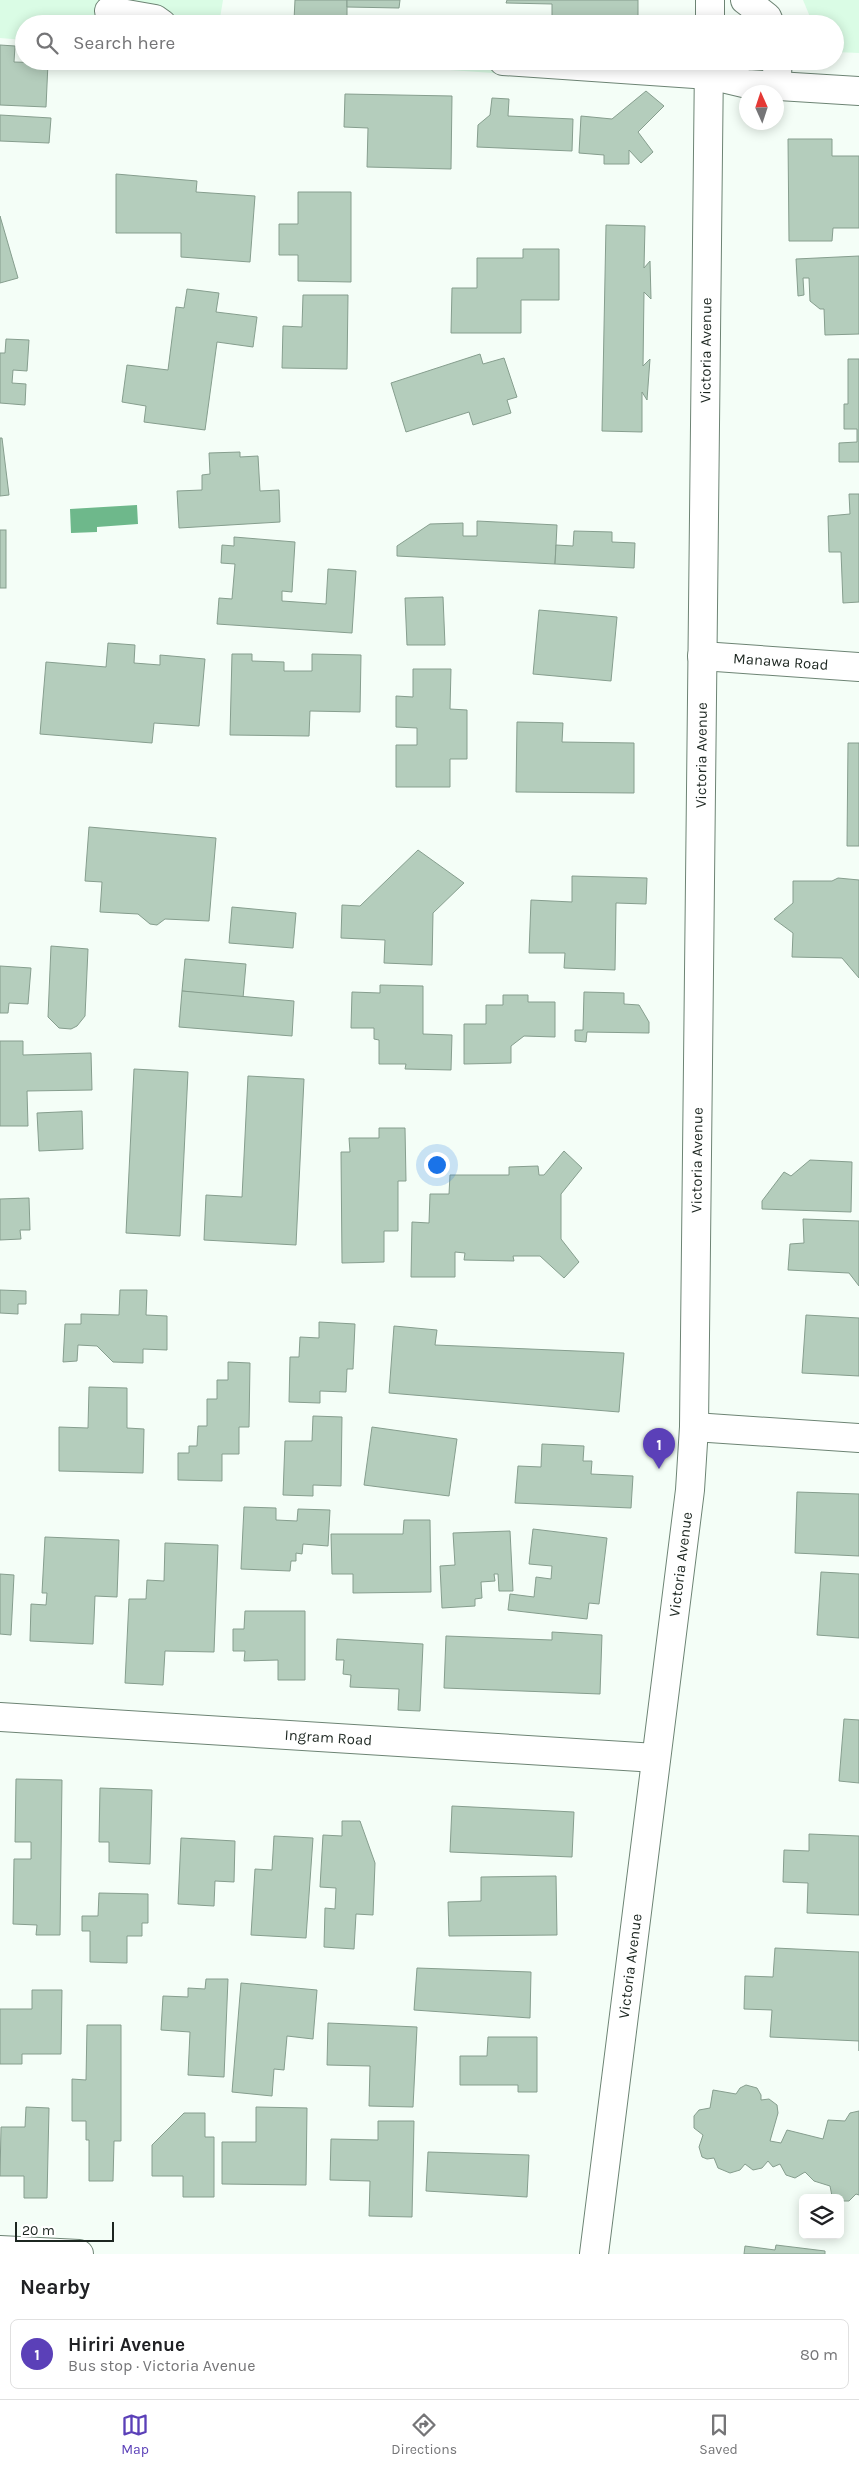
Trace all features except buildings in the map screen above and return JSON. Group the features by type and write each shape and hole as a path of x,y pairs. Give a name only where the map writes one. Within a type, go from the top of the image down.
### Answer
{"main road":[{"path":"710,0 710,15"},
{"path":"745,0 764,15"},
{"path":"109,11 132,15"},
{"name":"Victoria Avenue","path":"594,2254 690,1490 694,1427 709,70"},
{"path":"714,70 747,84 777,73 859,91"},
{"name":"Manawa Road","path":"702,656 859,667"},
{"path":"694,1427 859,1438"},
{"name":"Ingram Road","path":"0,1717 656,1758"},
{"path":"0,2250 79,2254"}],"shaded area":[{"path":"0,0 223,0 220,15 15,15 15,39 0,38"},
{"path":"803,0 859,0 859,53 844,52 844,15 809,15"},
{"path":"451,70 663,70 662,85"},
{"path":"137,505 138,524 97,527 97,532 71,533 70,509"}],"place":[{"name":"Hiriri Avenue","path":"659,1469"}]}
